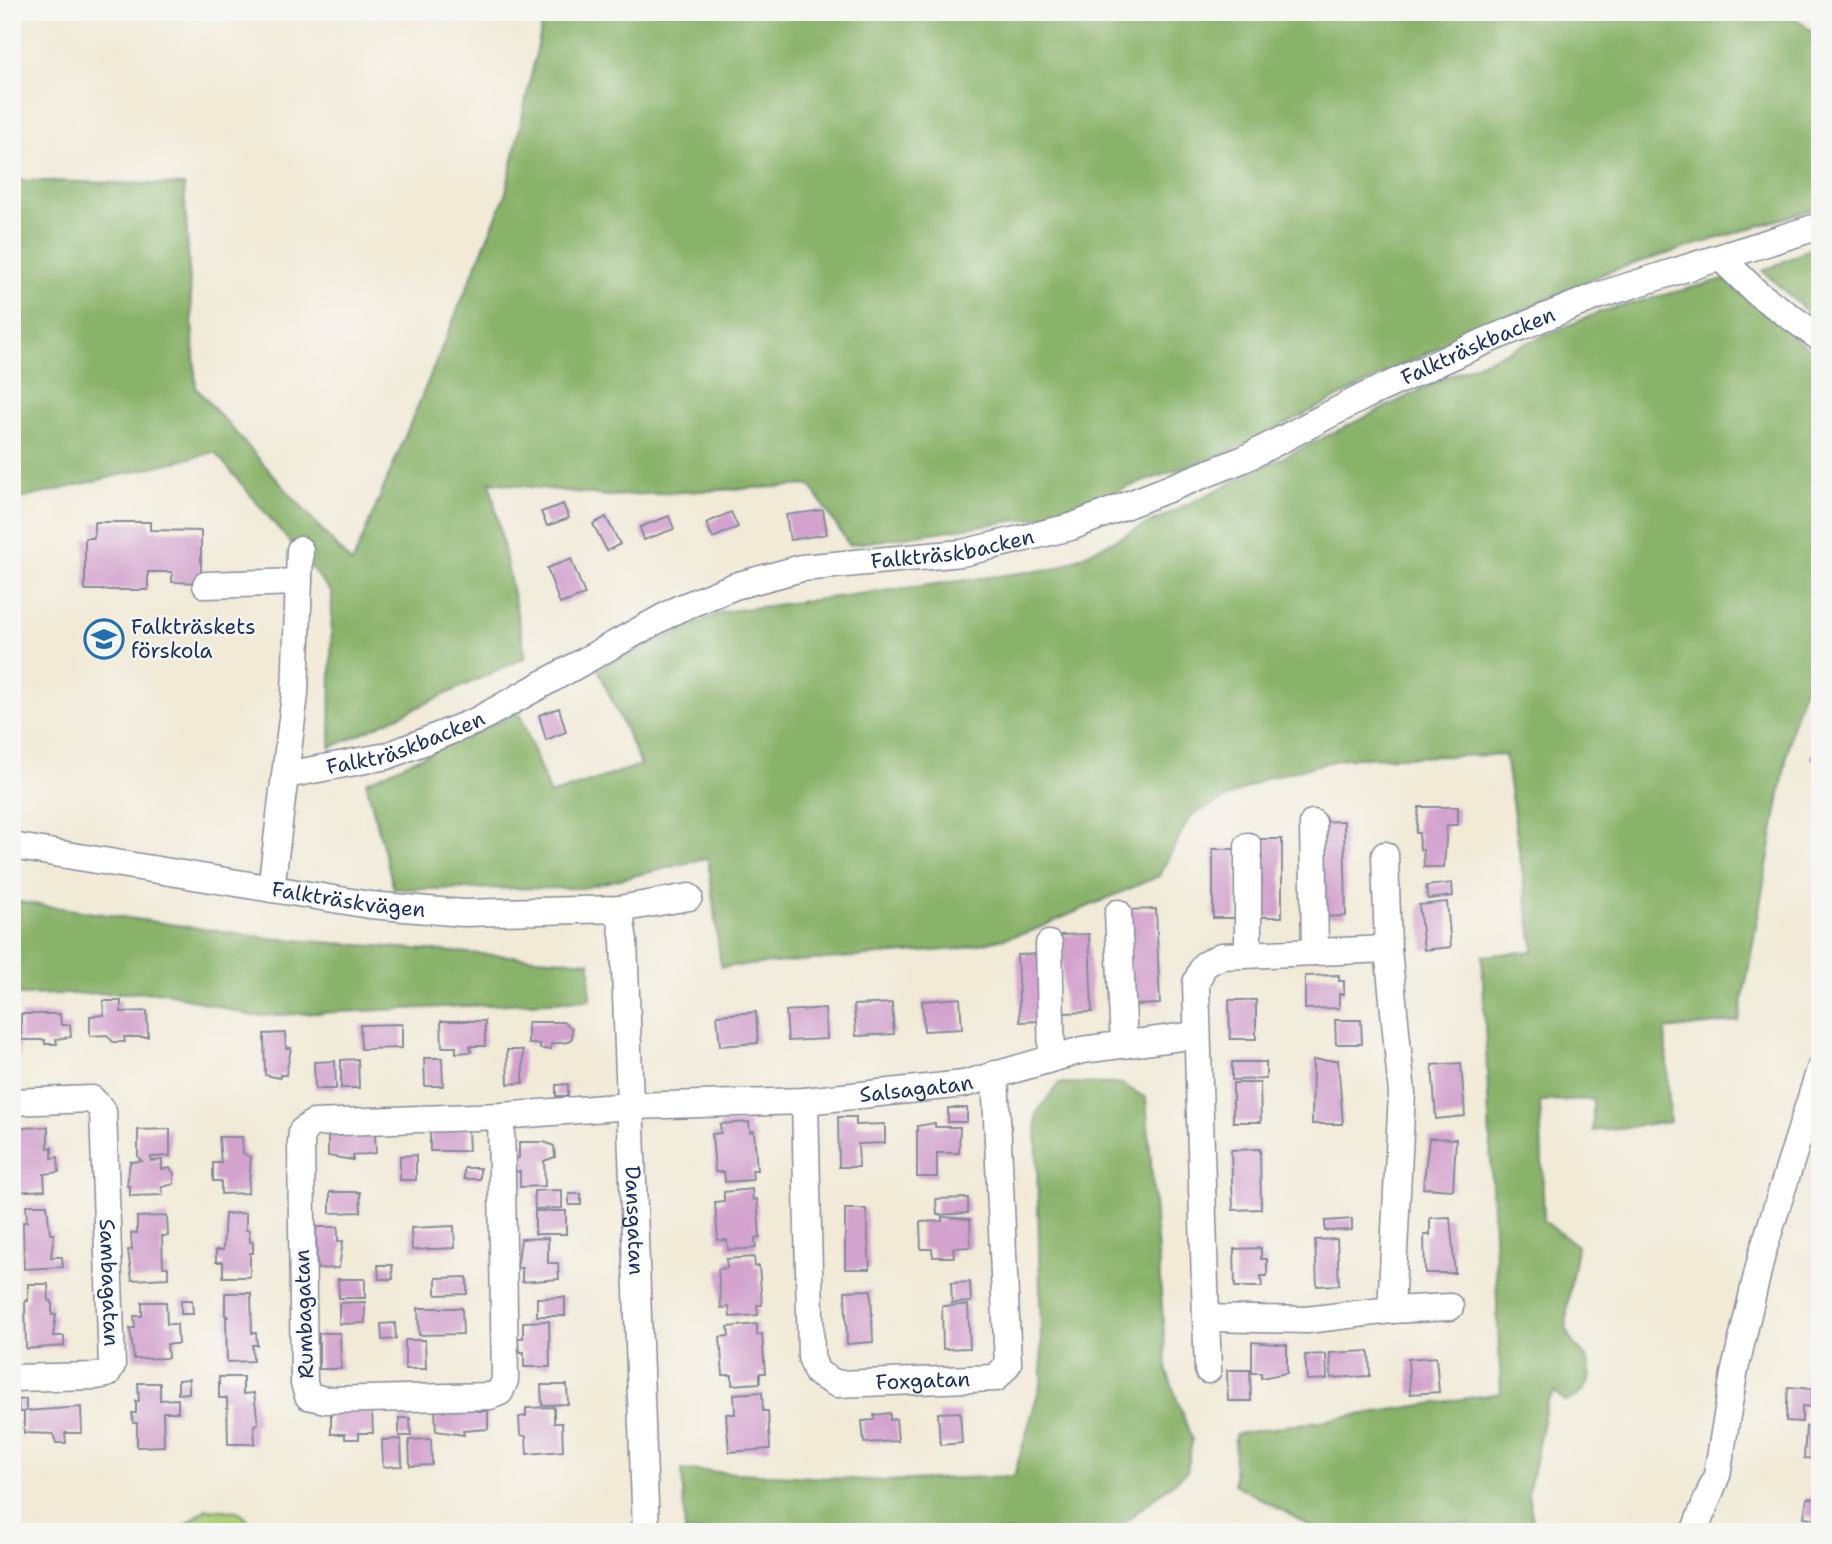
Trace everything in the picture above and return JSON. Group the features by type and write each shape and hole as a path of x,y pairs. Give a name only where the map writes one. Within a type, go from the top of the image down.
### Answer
{"street":[{"name":"Falkträskbacken","path":"286,775 387,756 476,721 678,609 735,586 802,568 962,553 1071,527 1244,459 1365,396 1488,340 1597,296 1820,226"},
{"path":"1721,258 1757,292 1820,338"},
{"path":"271,889 295,694 300,550"},
{"path":"206,585 299,582"},
{"path":"1312,822 1315,952"},
{"path":"1248,845 1248,954"},
{"name":"Falkträskvägen","path":"12,846 370,905 463,913 619,909 690,897"},
{"path":"1385,855 1388,948 1402,1093 1391,1310"},
{"name":"Dansgatan","path":"619,909 624,941 646,1532"},
{"path":"1118,913 1124,1045"},
{"path":"1049,944 1052,1058"},
{"path":"1208,1370 1196,983 1204,965 1221,956 1388,948"},
{"name":"Salsagatan","path":"631,1106 805,1101 964,1084 1082,1050 1196,1035"},
{"path":"1694,1532 1717,1475 1734,1374 1762,1254 1820,1069"},
{"name":"Foxgatan","path":"805,1101 811,1357 817,1373 837,1384 996,1378 1008,1364 995,1074"},
{"name":"Sambagatan","path":"12,1102 92,1099 103,1111 112,1365 107,1374 96,1376 12,1378"},
{"name":"Rumbagatan","path":"501,1116 505,1380 500,1392 489,1396 326,1400 309,1396 304,1370 302,1132 313,1124 501,1116 631,1106"},
{"path":"1206,1318 1306,1320 1391,1310 1450,1307"}],"green space":[{"path":"545,12 1789,12 1820,39 1820,207 1607,272 1427,353 1229,452 1041,517 849,545 810,485 609,496 490,482 526,657 330,748 332,593 215,452 12,501 12,180 184,185 196,388 352,564 505,196"},
{"path":"1820,244 1820,324 1763,271"},
{"path":"1724,279 1820,358 1820,638 1792,727 1739,1021 1665,1030 1670,1122 1593,1131 1593,1099 1540,1101 1544,1221 1577,1246 1568,1297 1567,1328 1572,1342 1587,1360 1590,1374 1586,1386 1577,1396 1565,1401 1555,1392 1547,1402 1528,1494 1535,1532 1475,1532 1469,1524 1416,1521 1349,1532 1321,1532 1234,1484 1235,1434 1501,1393 1482,956 1534,951 1505,755 1345,758 1266,778 1190,816 1159,876 1029,932 959,949 721,967 708,858 583,888 394,889 366,782 519,712 550,795 641,765 598,669 722,612 1058,568 1445,378 1600,312"},
{"path":"12,901 266,938 590,962 590,1000 253,1016 164,992 12,995"},
{"path":"1059,1083 1122,1084 1146,1098 1167,1372 1192,1440 1187,1472 1122,1524 1102,1532 685,1532 682,1470 884,1481 1014,1476 1042,1379 1036,1114"},
{"path":"206,1509 237,1511 263,1532 177,1532"}],"building":[{"path":"563,504 569,518 547,526 541,512"},
{"path":"823,510 827,534 790,540 786,515"},
{"path":"731,512 738,527 713,538 706,523"},
{"path":"669,516 674,529 644,540 640,527"},
{"path":"606,517 620,544 607,551 593,524"},
{"path":"94,522 150,522 150,530 201,531 201,583 172,582 172,572 148,572 148,590 85,590 85,538 94,538"},
{"path":"571,559 585,595 560,604 547,568"},
{"path":"559,708 566,732 546,740 539,715"},
{"path":"1820,733 1820,761 1811,759"},
{"path":"1419,807 1458,807 1458,825 1447,825 1444,867 1424,867 1419,833 1416,833"},
{"path":"1344,821 1346,916 1319,917 1317,822"},
{"path":"1254,839 1282,839 1282,917 1254,917"},
{"path":"1213,849 1236,849 1236,918 1213,918"},
{"path":"1452,883 1453,896 1428,899 1426,886"},
{"path":"1447,902 1451,947 1424,950 1419,905"},
{"path":"1156,909 1160,1004 1132,1005 1128,910"},
{"path":"1089,934 1092,1012 1064,1013 1061,935"},
{"path":"1040,954 1043,1021 1020,1022 1017,955"},
{"path":"1339,975 1339,981 1344,981 1344,994 1339,994 1339,1008 1305,1009 1305,976"},
{"path":"960,998 962,1029 924,1031 922,1001"},
{"path":"1229,1000 1256,1000 1256,1039 1230,1039"},
{"path":"103,1001 121,1001 121,1012 147,1011 148,1037 124,1037 125,1042 113,1042 107,1035 90,1036 90,1016 104,1015"},
{"path":"892,1003 894,1034 856,1036 854,1005"},
{"path":"825,1008 827,1039 788,1041 786,1011"},
{"path":"756,1012 758,1043 720,1046 717,1015"},
{"path":"21,1014 60,1014 61,1025 70,1025 71,1037 56,1039 57,1044 45,1044 45,1040 21,1040"},
{"path":"1335,1020 1361,1020 1362,1044 1336,1044"},
{"path":"441,1021 485,1021 485,1046 470,1046 471,1052 456,1053 456,1047 442,1047"},
{"path":"528,1022 563,1022 572,1028 572,1038 568,1042 551,1044 551,1049 540,1049 540,1044 528,1044"},
{"path":"402,1024 402,1048 361,1049 360,1025"},
{"path":"12,1029 19,1029 19,1057 12,1058"},
{"path":"285,1033 286,1048 291,1048 286,1075 280,1075 280,1078 265,1075 264,1034"},
{"path":"507,1050 523,1050 523,1083 508,1084"},
{"path":"424,1058 442,1058 443,1086 425,1086"},
{"path":"358,1059 359,1088 341,1088 341,1060"},
{"path":"1313,1060 1338,1060 1343,1124 1312,1124"},
{"path":"335,1061 336,1089 315,1089 314,1062"},
{"path":"1232,1062 1266,1062 1266,1079 1232,1080"},
{"path":"1461,1063 1465,1116 1436,1119 1432,1065"},
{"path":"1233,1083 1260,1083 1261,1122 1233,1122"},
{"path":"568,1084 568,1096 556,1096 556,1085"},
{"path":"948,1108 967,1108 967,1122 948,1122"},
{"path":"838,1117 856,1117 856,1125 885,1124 885,1143 858,1144 859,1167 839,1167"},
{"path":"749,1122 750,1132 754,1131 757,1170 752,1170 753,1180 725,1182 724,1172 715,1172 712,1134 721,1133 720,1124"},
{"path":"935,1123 935,1127 960,1127 959,1153 937,1153 937,1177 917,1177 917,1126"},
{"path":"48,1127 48,1148 52,1147 52,1158 58,1157 59,1172 44,1174 45,1190 14,1192 13,1172 19,1171 17,1142 14,1142 13,1132 18,1132 18,1128"},
{"path":"468,1128 469,1151 430,1151 430,1129"},
{"path":"170,1129 170,1156 151,1157 151,1161 162,1160 162,1169 170,1168 174,1173 174,1184 162,1187 163,1195 130,1196 130,1186 127,1186 130,1162 142,1161 138,1157 138,1130"},
{"path":"328,1133 375,1134 376,1153 353,1156 353,1160 328,1156"},
{"path":"219,1137 242,1137 243,1153 251,1158 248,1193 221,1194 221,1181 213,1181 213,1163 221,1163"},
{"path":"1429,1138 1456,1139 1453,1190 1423,1188"},
{"path":"519,1142 544,1142 554,1146 555,1157 544,1161 545,1186 520,1187 520,1171 514,1172 514,1159 519,1158"},
{"path":"1260,1149 1261,1209 1233,1210 1231,1150"},
{"path":"416,1155 416,1180 400,1180 400,1156"},
{"path":"464,1168 480,1168 480,1179 464,1179"},
{"path":"752,1189 753,1200 757,1199 760,1237 755,1238 756,1248 728,1250 727,1240 718,1240 715,1202 724,1201 724,1192"},
{"path":"562,1190 562,1208 535,1209 534,1191"},
{"path":"330,1192 360,1192 361,1212 330,1213"},
{"path":"569,1194 581,1194 581,1205 569,1205"},
{"path":"968,1198 968,1213 937,1215 936,1199"},
{"path":"26,1205 47,1205 50,1234 54,1234 51,1257 62,1257 63,1267 24,1269 23,1222 27,1222"},
{"path":"845,1209 866,1209 870,1269 845,1269"},
{"path":"535,1211 566,1211 566,1234 535,1234"},
{"path":"246,1213 246,1230 249,1230 250,1242 253,1242 250,1277 223,1277 223,1262 216,1262 216,1250 223,1250 225,1214"},
{"path":"167,1216 168,1236 162,1236 163,1267 168,1267 168,1278 132,1280 128,1250 132,1250 131,1233 137,1233 137,1217"},
{"path":"942,1217 970,1219 971,1247 953,1248 954,1257 933,1257 932,1249 921,1249 920,1222 942,1221"},
{"path":"1450,1217 1455,1273 1425,1273 1424,1235 1430,1235 1430,1218"},
{"path":"1352,1219 1352,1230 1325,1231 1325,1221"},
{"path":"454,1226 455,1248 412,1250 411,1228"},
{"path":"316,1227 338,1227 338,1241 343,1241 339,1268 317,1269"},
{"path":"548,1238 548,1263 558,1263 559,1279 522,1282 522,1268 517,1268 521,1239"},
{"path":"1337,1239 1339,1285 1317,1286 1315,1240"},
{"path":"1261,1248 1261,1259 1267,1259 1267,1276 1261,1276 1262,1287 1235,1287 1234,1249"},
{"path":"754,1257 755,1267 759,1266 762,1305 757,1305 758,1315 730,1317 729,1307 721,1308 718,1269 727,1268 726,1259"},
{"path":"378,1265 392,1265 393,1279 379,1279"},
{"path":"467,1277 467,1294 436,1295 436,1278"},
{"path":"338,1279 365,1279 365,1298 339,1298"},
{"path":"970,1282 971,1302 952,1303 951,1283"},
{"path":"28,1284 48,1284 52,1315 56,1314 53,1336 64,1336 64,1346 26,1349 25,1301 28,1301"},
{"path":"871,1290 873,1342 847,1344 845,1291"},
{"path":"225,1293 251,1293 252,1333 256,1333 257,1345 252,1345 253,1361 227,1362 226,1317 229,1317 225,1315"},
{"path":"565,1297 565,1316 537,1316 537,1298"},
{"path":"181,1300 192,1300 193,1314 181,1314"},
{"path":"142,1302 166,1302 167,1324 177,1324 178,1344 167,1344 168,1358 134,1359 130,1328 135,1328 134,1316 142,1316"},
{"path":"365,1302 365,1323 339,1324 339,1303"},
{"path":"968,1305 970,1348 943,1349 942,1306"},
{"path":"418,1308 462,1308 463,1334 419,1335"},
{"path":"549,1321 550,1367 524,1367 524,1352 519,1352 518,1338 523,1338 523,1322"},
{"path":"395,1323 396,1339 382,1340 381,1324"},
{"path":"757,1324 757,1335 762,1334 765,1373 760,1373 760,1383 732,1385 732,1375 723,1375 720,1337 729,1336 728,1327"},
{"path":"319,1333 340,1333 341,1369 319,1369"},
{"path":"405,1340 425,1340 426,1369 405,1369"},
{"path":"1252,1342 1287,1345 1287,1373 1261,1378 1261,1373 1252,1373"},
{"path":"1369,1351 1370,1376 1331,1378 1330,1353"},
{"path":"1326,1354 1327,1379 1307,1380 1305,1355"},
{"path":"1436,1357 1439,1392 1410,1394 1408,1359"},
{"path":"1227,1370 1250,1370 1251,1401 1228,1401"},
{"path":"219,1377 243,1377 243,1394 254,1393 258,1424 254,1425 255,1444 228,1444 227,1398 219,1398"},
{"path":"189,1379 189,1393 178,1394 178,1380"},
{"path":"138,1383 160,1383 160,1400 178,1399 178,1412 163,1412 164,1446 137,1447 137,1423 133,1423 132,1413 136,1413 136,1401 139,1401"},
{"path":"541,1385 567,1385 568,1404 542,1405"},
{"path":"1788,1387 1812,1389 1811,1407 1802,1406 1802,1422 1786,1421"},
{"path":"762,1392 763,1411 768,1411 770,1449 729,1452 726,1414 735,1414 734,1394"},
{"path":"26,1399 26,1411 81,1407 82,1433 65,1433 66,1443 56,1443 53,1434 24,1433 24,1412 19,1412 18,1400"},
{"path":"554,1407 554,1423 562,1423 563,1451 527,1454 526,1436 520,1435 519,1417 526,1416 526,1408"},
{"path":"477,1408 477,1411 488,1411 488,1429 463,1431 464,1435 436,1431 435,1409"},
{"path":"372,1411 373,1433 359,1433 359,1439 345,1439 345,1434 331,1434 331,1412"},
{"path":"960,1412 962,1443 940,1445 938,1413"},
{"path":"890,1413 890,1420 896,1419 898,1441 864,1443 862,1421 875,1420 874,1415"},
{"path":"399,1418 410,1418 411,1436 399,1436"},
{"path":"1806,1426 1820,1427 1820,1459 1804,1458"},
{"path":"401,1439 402,1466 383,1467 382,1440"},
{"path":"431,1439 432,1465 410,1466 409,1440"},
{"path":"1807,1498 1820,1499 1820,1519 1804,1517"}],"place":[{"name":"Falkträskets förskola","path":"104,639"}]}
